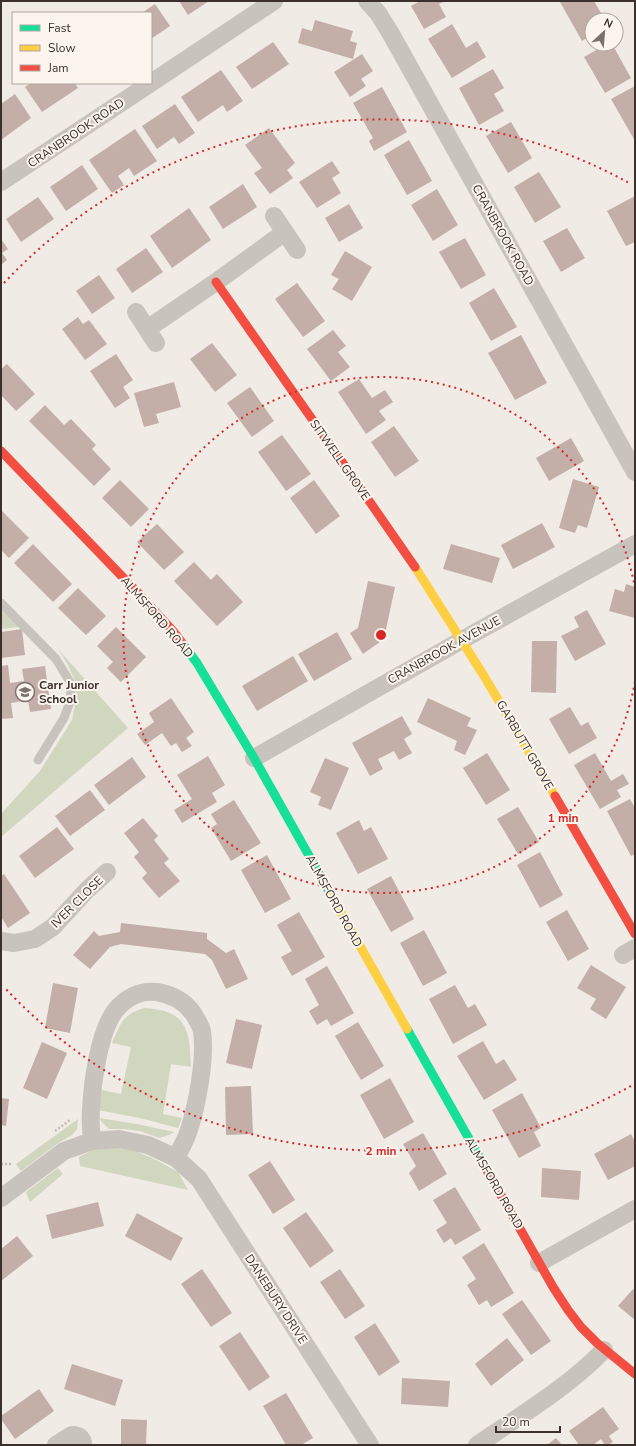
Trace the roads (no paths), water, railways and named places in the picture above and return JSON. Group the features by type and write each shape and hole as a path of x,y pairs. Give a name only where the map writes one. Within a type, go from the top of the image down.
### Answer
{"street":[{"name":"CRANBROOK ROAD","path":"152,82 274,1"},
{"name":"CRANBROOK ROAD","path":"367,1 378,14 391,34 635,472"},
{"name":"CRANBROOK ROAD","path":"1,182 149,84"},
{"path":"274,216 297,250"},
{"path":"136,312 152,336 216,282 285,232"},
{"name":"SITWELL GROVE","path":"216,282 392,534 462,640"},
{"name":"ALMSFORD ROAD","path":"1,451 173,630 198,663 254,758 539,1262 569,1311 585,1332 604,1350 635,1374"},
{"name":"CRANBROOK AVENUE","path":"254,758 635,544"},
{"name":"GARBUTT GROVE","path":"462,640 635,934"},
{"name":"IVER CLOSE","path":"1,942 14,943 35,939 53,927 87,890 107,872"},
{"path":"92,1141 91,1111 97,1066 104,1032 114,1011 128,998 148,991 165,993 180,1000 192,1010 202,1030 203,1052 198,1090 188,1134 176,1158"},
{"name":"DANEBURY DRIVE","path":"1,1198 64,1151 92,1141 119,1139 141,1143 176,1158 199,1179 370,1445"},
{"path":"539,1262 635,1209"},
{"path":"477,1445 568,1382 604,1350"},
{"path":"56,1445 69,1436 76,1435 82,1440 83,1445"}],"lane":[{"path":"1,603 56,658 70,682 71,699 64,718 38,760"}],"place":[{"name":"Carr Junior School","path":"25,692"}]}
